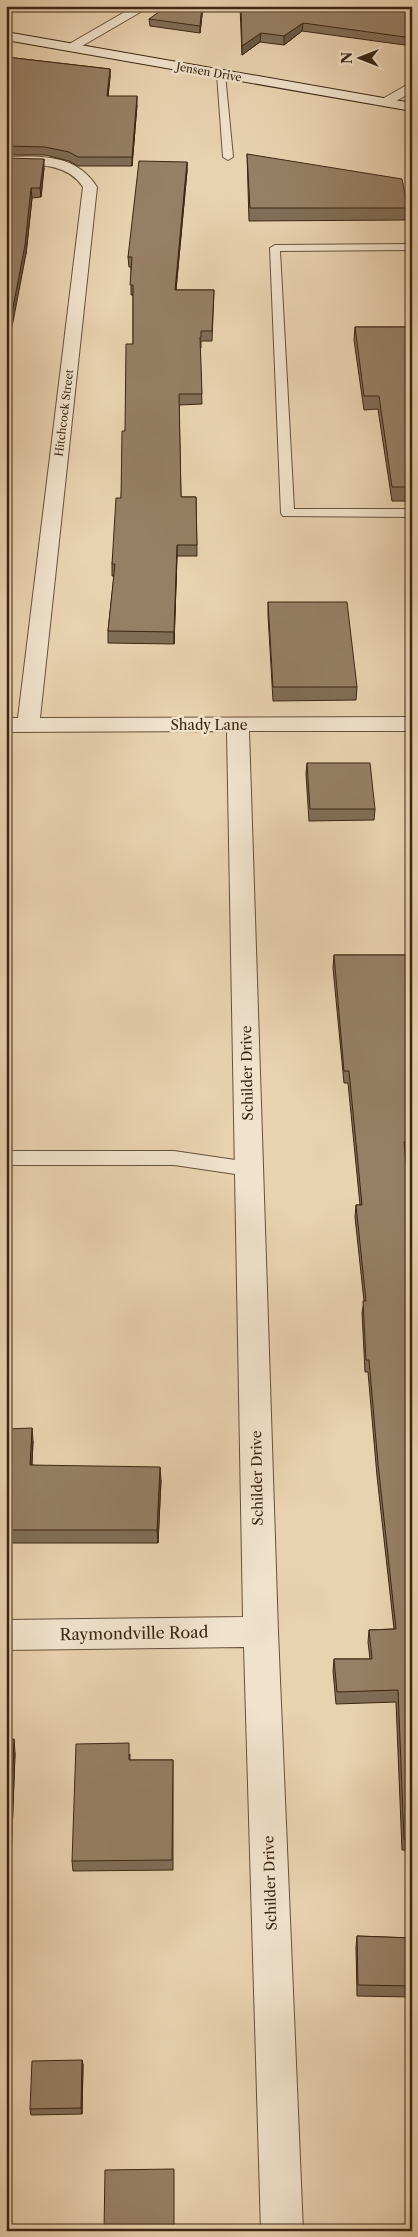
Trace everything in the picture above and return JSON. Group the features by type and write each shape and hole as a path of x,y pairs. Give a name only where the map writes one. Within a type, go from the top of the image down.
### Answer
{"street":[{"path":"70,48 145,6"},
{"name":"Jensen Drive","path":"6,36 412,107"},
{"path":"384,102 412,86"},
{"name":"Hitchcock Street","path":"10,161 46,162 71,168 87,179 90,187 17,725"},
{"name":"Shady Lane","path":"17,725 412,724"},
{"name":"Schilder Drive","path":"238,725 261,1632 282,2231"},
{"name":"Raymondville Road","path":"6,1634 261,1632"}],"lane":[{"path":"222,74 228,157"},
{"path":"412,247 275,248 288,513 412,513"},
{"path":"6,1158 174,1158 249,1169"}],"building":[{"path":"167,6 202,6 200,26 149,19"},
{"path":"241,6 412,6 412,38 303,23 284,36 261,33 242,46"},
{"path":"6,57 110,69 107,96 137,96 132,157 78,157 69,152 45,147 6,146"},
{"path":"247,154 402,179 408,208 250,208"},
{"path":"6,158 44,159 40,188 31,188 25,245 6,344"},
{"path":"139,161 187,162 175,290 214,290 212,331 201,331 200,337 202,394 179,394 181,497 196,497 197,545 177,545 174,632 108,631 115,564 112,564 116,498 121,498 122,431 125,431 126,344 133,344 133,285 130,285 132,257 128,257"},
{"path":"355,327 412,327 412,487 392,487 379,396 364,396"},
{"path":"268,602 347,602 357,687 273,687"},
{"path":"307,763 370,763 375,809 310,809"},
{"path":"334,955 412,955 412,1141 404,1142 410,1204 412,1204 412,1839 404,1839 398,1690 337,1692 334,1659 372,1659 369,1630 396,1629 369,1360 366,1360 363,1301 366,1301 356,1205 362,1205 349,1071 344,1071"},
{"path":"32,1428 30,1465 160,1467 157,1530 6,1530 6,1429"},
{"path":"14,1739 8,1874 6,1875 6,1740"},
{"path":"129,1743 129,1760 173,1760 172,1860 72,1861 76,1744"},
{"path":"357,1936 412,1938 412,1986 358,1985"},
{"path":"82,2060 81,2108 30,2109 32,2061"},
{"path":"174,2169 174,2231 104,2231 105,2170"}]}
